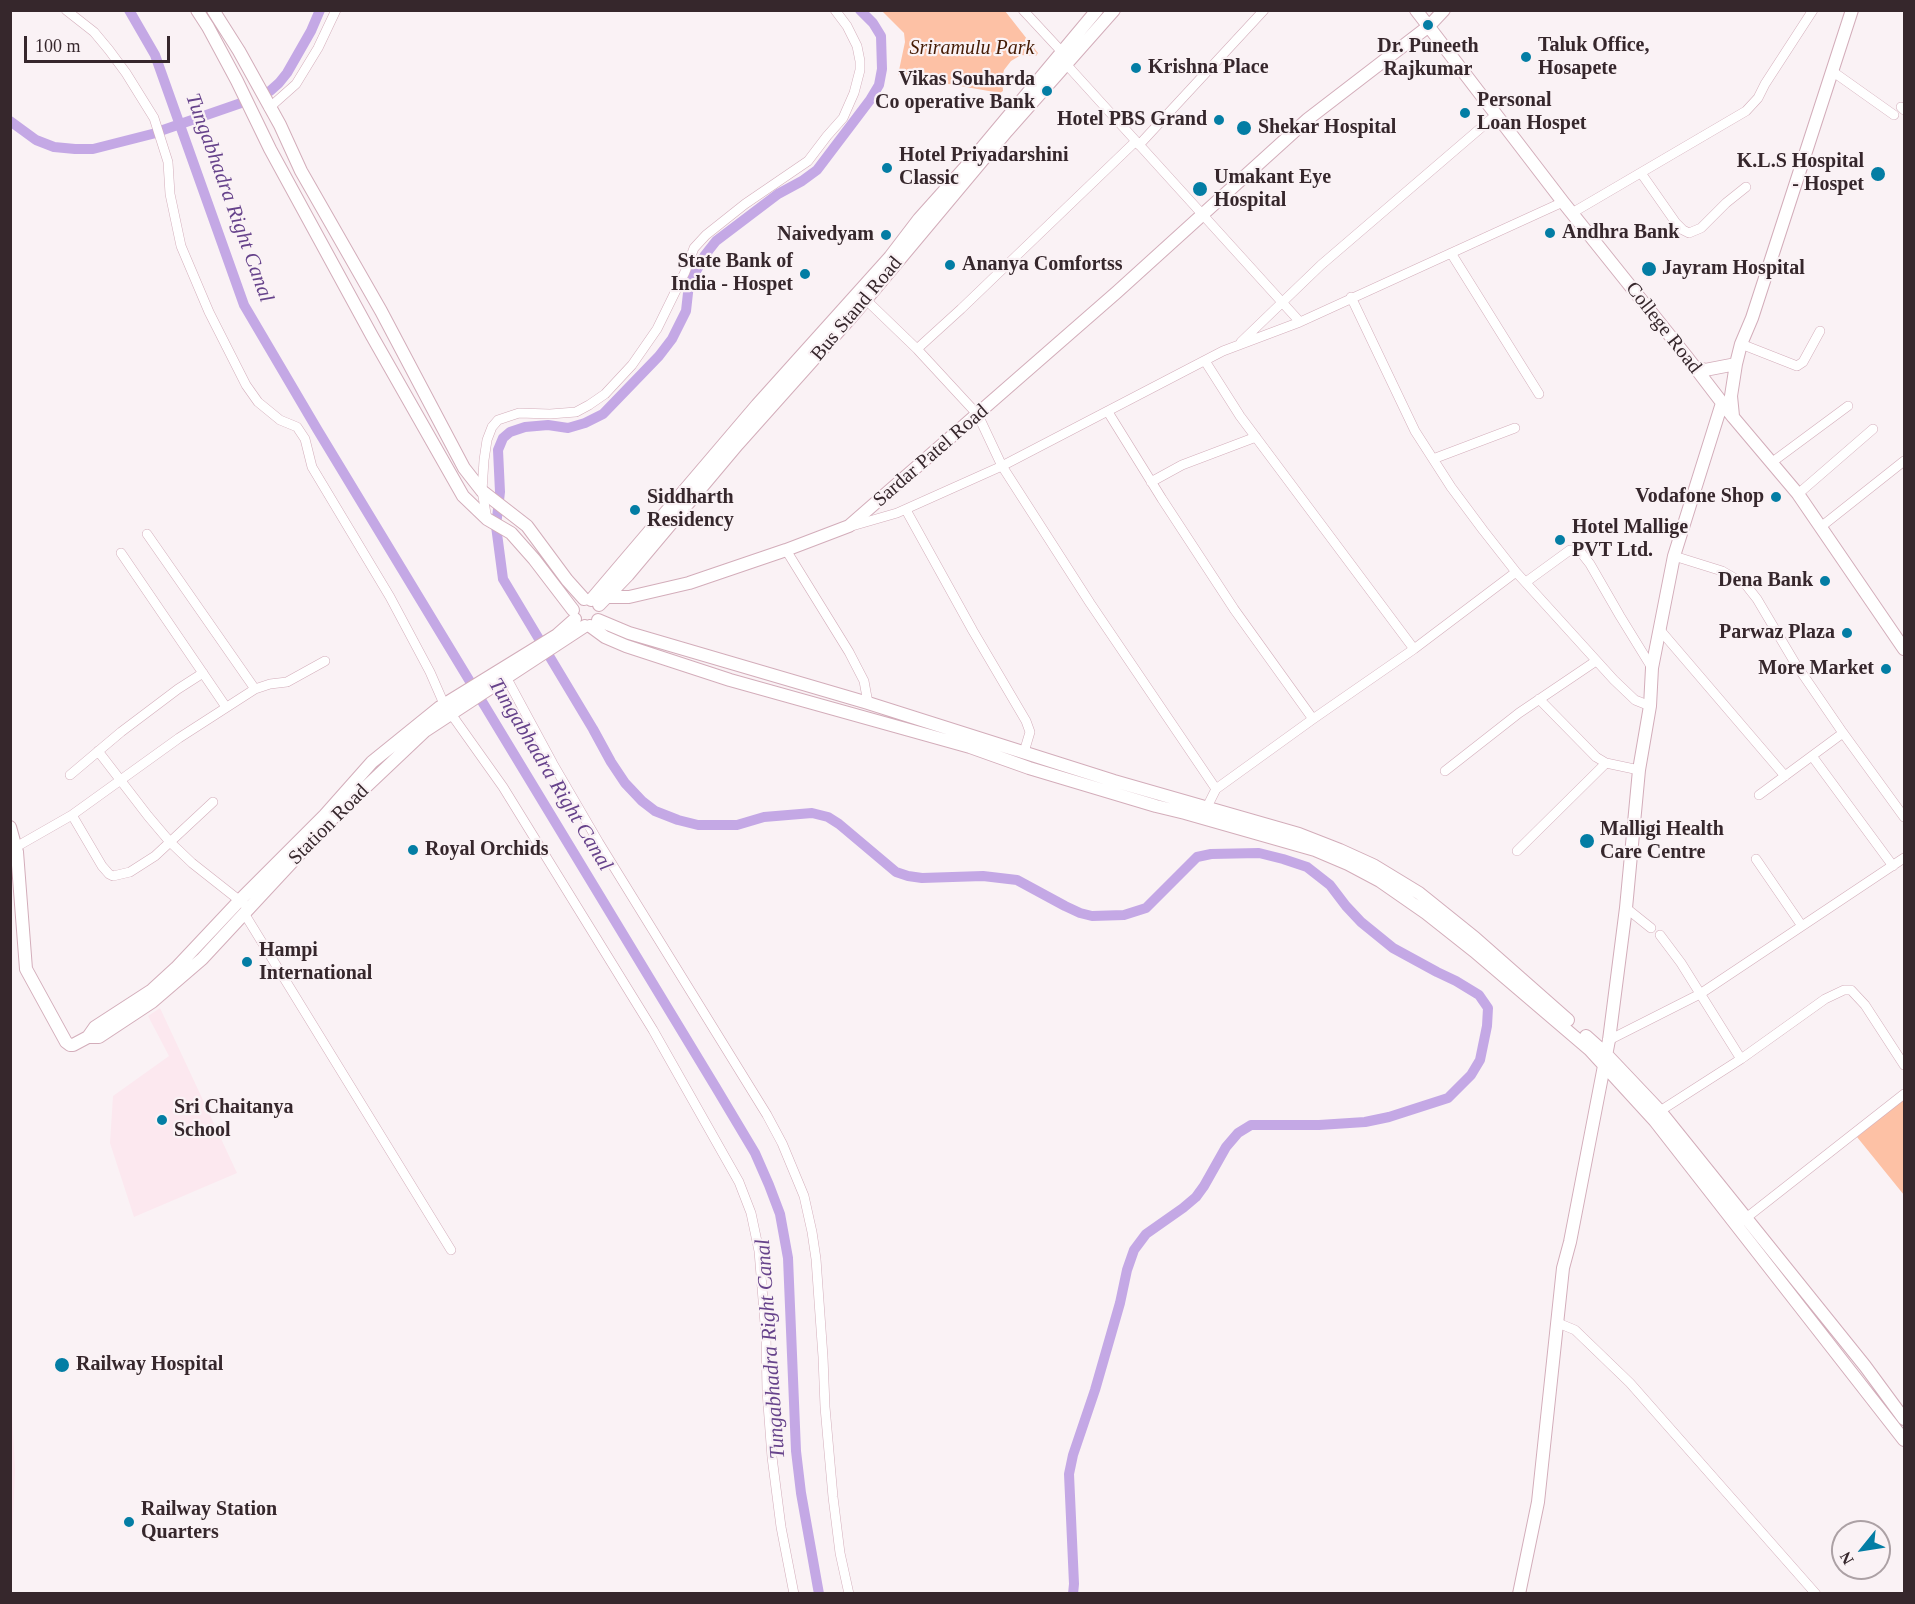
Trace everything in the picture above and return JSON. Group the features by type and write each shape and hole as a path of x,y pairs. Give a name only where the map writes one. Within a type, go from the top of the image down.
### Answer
{"street":[{"path":"66,10 94,32 110,50 154,118 168,162 170,194 181,246 227,349 246,385 258,402 280,420 297,427 301,433 312,467 390,597 450,707 503,788 652,1030 721,1147 747,1198 759,1251 766,1336 770,1436 781,1527 794,1593"},
{"path":"197,10 237,81 275,159 464,496 489,520 511,533 584,620 604,638 730,680 970,747 1087,786 1315,850 1380,881 1426,913 1590,1050 1655,1120 1865,1366 1905,1419"},
{"path":"213,10 239,51 280,125 301,171 381,311 464,468 486,494 523,521 567,580 595,600 600,612 584,620 541,651 450,707"},
{"path":"269,108 286,96 296,84 318,48 336,10"},
{"path":"489,520 486,494 487,440 492,427 498,420 519,413 576,412 604,394 632,365 657,329 694,248 706,235 745,204 808,161 843,118 854,93 860,61 857,46 847,26 835,10"},
{"path":"1023,10 1137,143 1300,322"},
{"name":"Bus Stand Road","path":"584,620 577,603 595,600 757,405 862,296 1064,58 1097,10"},
{"name":"Bus Stand Road","path":"1064,58 1114,10"},
{"path":"917,349 1137,143 1264,10"},
{"name":"College Road","path":"1416,10 1563,202 1733,417 1798,494 1905,649"},
{"name":"Sardar Patel Road","path":"595,600 629,597 689,583 849,526 978,415 1308,119 1428,26 1444,10"},
{"path":"1572,213 1746,111 1758,98 1813,10"},
{"path":"1733,417 1731,396 1741,344 1752,318 1852,10"},
{"path":"1832,71 1900,111"},
{"path":"1237,346 1321,265 1497,114"},
{"path":"1641,173 1676,223 1689,233 1701,228 1746,187"},
{"path":"849,526 906,510 1002,466 1205,361 1300,322 1563,202"},
{"path":"1451,253 1539,394"},
{"path":"862,296 917,349 978,415 1002,466 1090,603 1216,789"},
{"path":"1351,297 1415,431 1476,522 1516,572 1596,661 1635,700 1650,706"},
{"path":"1741,344 1797,366 1803,362 1820,331"},
{"path":"1205,361 1240,417 1414,649"},
{"path":"1695,367 1705,370 1736,364"},
{"path":"1519,1593 1538,1502 1563,1268 1609,1040 1626,908 1639,770 1650,706 1652,668 1674,556 1722,403"},
{"path":"1771,463 1848,406"},
{"path":"1108,412 1151,483 1234,609 1313,719"},
{"path":"1433,459 1515,428"},
{"path":"1798,494 1873,429"},
{"path":"1151,483 1182,465 1256,437"},
{"path":"1822,526 1905,461"},
{"path":"906,510 1026,721 1030,732 1024,752"},
{"path":"147,534 255,690"},
{"path":"786,550 849,652 864,681 868,703"},
{"path":"1526,582 1570,550 1579,550 1590,564 1652,668"},
{"path":"121,553 226,707"},
{"path":"1674,556 1722,571 1746,585 1757,599 1795,663 1905,817"},
{"path":"1207,807 1216,789 1414,649 1516,572"},
{"path":"584,620 868,703 1114,781 1309,838 1373,865 1410,887 1475,938 1605,1053 1660,1111 1905,1440"},
{"path":"1660,630 1785,776"},
{"path":"16,847 72,815 178,738 226,707 255,690 270,684 287,682 325,661"},
{"path":"1445,771 1519,713 1596,661"},
{"path":"70,775 145,714 203,673"},
{"path":"499,678 767,1115 801,1187 816,1259 832,1497 849,1593"},
{"path":"1539,699 1592,753 1606,763 1639,770"},
{"name":"Station Road","path":"10,827 16,847 26,969 66,1042 73,1045 88,1037 95,1027 152,990 244,907 372,762 450,707"},
{"path":"1759,795 1843,733"},
{"path":"99,751 170,842 244,907 451,1250"},
{"path":"1812,756 1893,866"},
{"path":"1517,851 1606,763"},
{"path":"72,815 102,866 113,876 136,869 155,856 213,802"},
{"path":"1609,1040 1700,994 1905,858"},
{"path":"1756,859 1802,926"},
{"path":"1626,908 1652,928"},
{"path":"1660,935 1681,963 1741,1059"},
{"path":"1660,1111 1741,1059 1834,993 1851,990 1865,1005 1905,1065"},
{"path":"1741,1222 1905,1094"},
{"path":"1558,1323 1575,1330 1630,1383 1816,1593"}],"shaded area":[{"name":"Sri Chaitanya School","path":"160,1008 237,1173 134,1217 110,1143 113,1096 169,1056 148,1016"},
{"path":"11,1393 15,1470 11,1566"}],"green space":[{"name":"Sriramulu Park","path":"882,11 1005,11 1038,53 1036,56 1021,55 1011,61 1004,70 1003,91 1000,93 898,75 905,42 904,33"},
{"path":"1904,1099 1904,1195 1857,1137"}],"waterway":[{"name":"Tungabhadra Right Canal","path":"129,10 155,55 244,305 755,1153 769,1185 780,1214 788,1258 796,1451 819,1594"},
{"path":"270,91 287,73 320,10"},
{"path":"860,10 873,23 881,36 882,69 879,85 817,170 778,194 716,241 705,255 689,284 686,311 672,339 659,356 603,414 568,428 548,425 525,427 510,432 503,438 498,450 500,492 496,526 503,579 611,762 625,783 642,801 655,811 678,820 698,825 737,825 764,817 812,813 828,817 839,824 896,872 922,878 983,876 1017,880 1065,906 1092,916 1124,915 1146,908 1197,857 1211,854 1259,853 1283,859 1307,867 1330,885 1361,922 1393,948 1479,995 1488,1008 1480,1060 1471,1075 1448,1098 1389,1117 1365,1122 1251,1125 1238,1133 1226,1147 1196,1197 1146,1234 1134,1250 1069,1474 1073,1594"},
{"path":"163,130 244,102"},
{"path":"10,121 36,140 54,147 75,149 93,149 156,133"}],"place":[{"name":"Dr. Puneeth Rajkumar","path":"1428,25"},
{"name":"Taluk Office, Hosapete","path":"1526,57"},
{"name":"Krishna Place","path":"1136,68"},
{"name":"Vikas Souharda Co operative Bank","path":"1047,91"},
{"name":"Personal Loan Hospet","path":"1465,113"},
{"name":"Hotel PBS Grand","path":"1219,120"},
{"name":"Shekar Hospital","path":"1244,128"},
{"name":"Hotel Priyadarshini Classic","path":"887,168"},
{"name":"K.L.S Hospital - Hospet","path":"1878,174"},
{"name":"Umakant Eye Hospital","path":"1200,189"},
{"name":"Andhra Bank","path":"1550,233"},
{"name":"Naivedyam","path":"886,235"},
{"name":"Ananya Comfortss","path":"950,265"},
{"name":"Jayram Hospital","path":"1649,269"},
{"name":"State Bank of India - Hospet","path":"805,274"},
{"name":"Vodafone Shop","path":"1776,497"},
{"name":"Siddharth Residency","path":"635,510"},
{"name":"Hotel Mallige PVT Ltd.","path":"1560,540"},
{"name":"Dena Bank","path":"1825,581"},
{"name":"Parwaz Plaza","path":"1847,633"},
{"name":"More Market","path":"1886,669"},
{"name":"Malligi Health Care Centre","path":"1587,841"},
{"name":"Royal Orchids","path":"413,850"},
{"name":"Hampi International","path":"247,962"},
{"name":"Sri Chaitanya School","path":"162,1120"},
{"name":"Railway Hospital","path":"62,1365"},
{"name":"Railway Station Quarters","path":"129,1522"}]}
